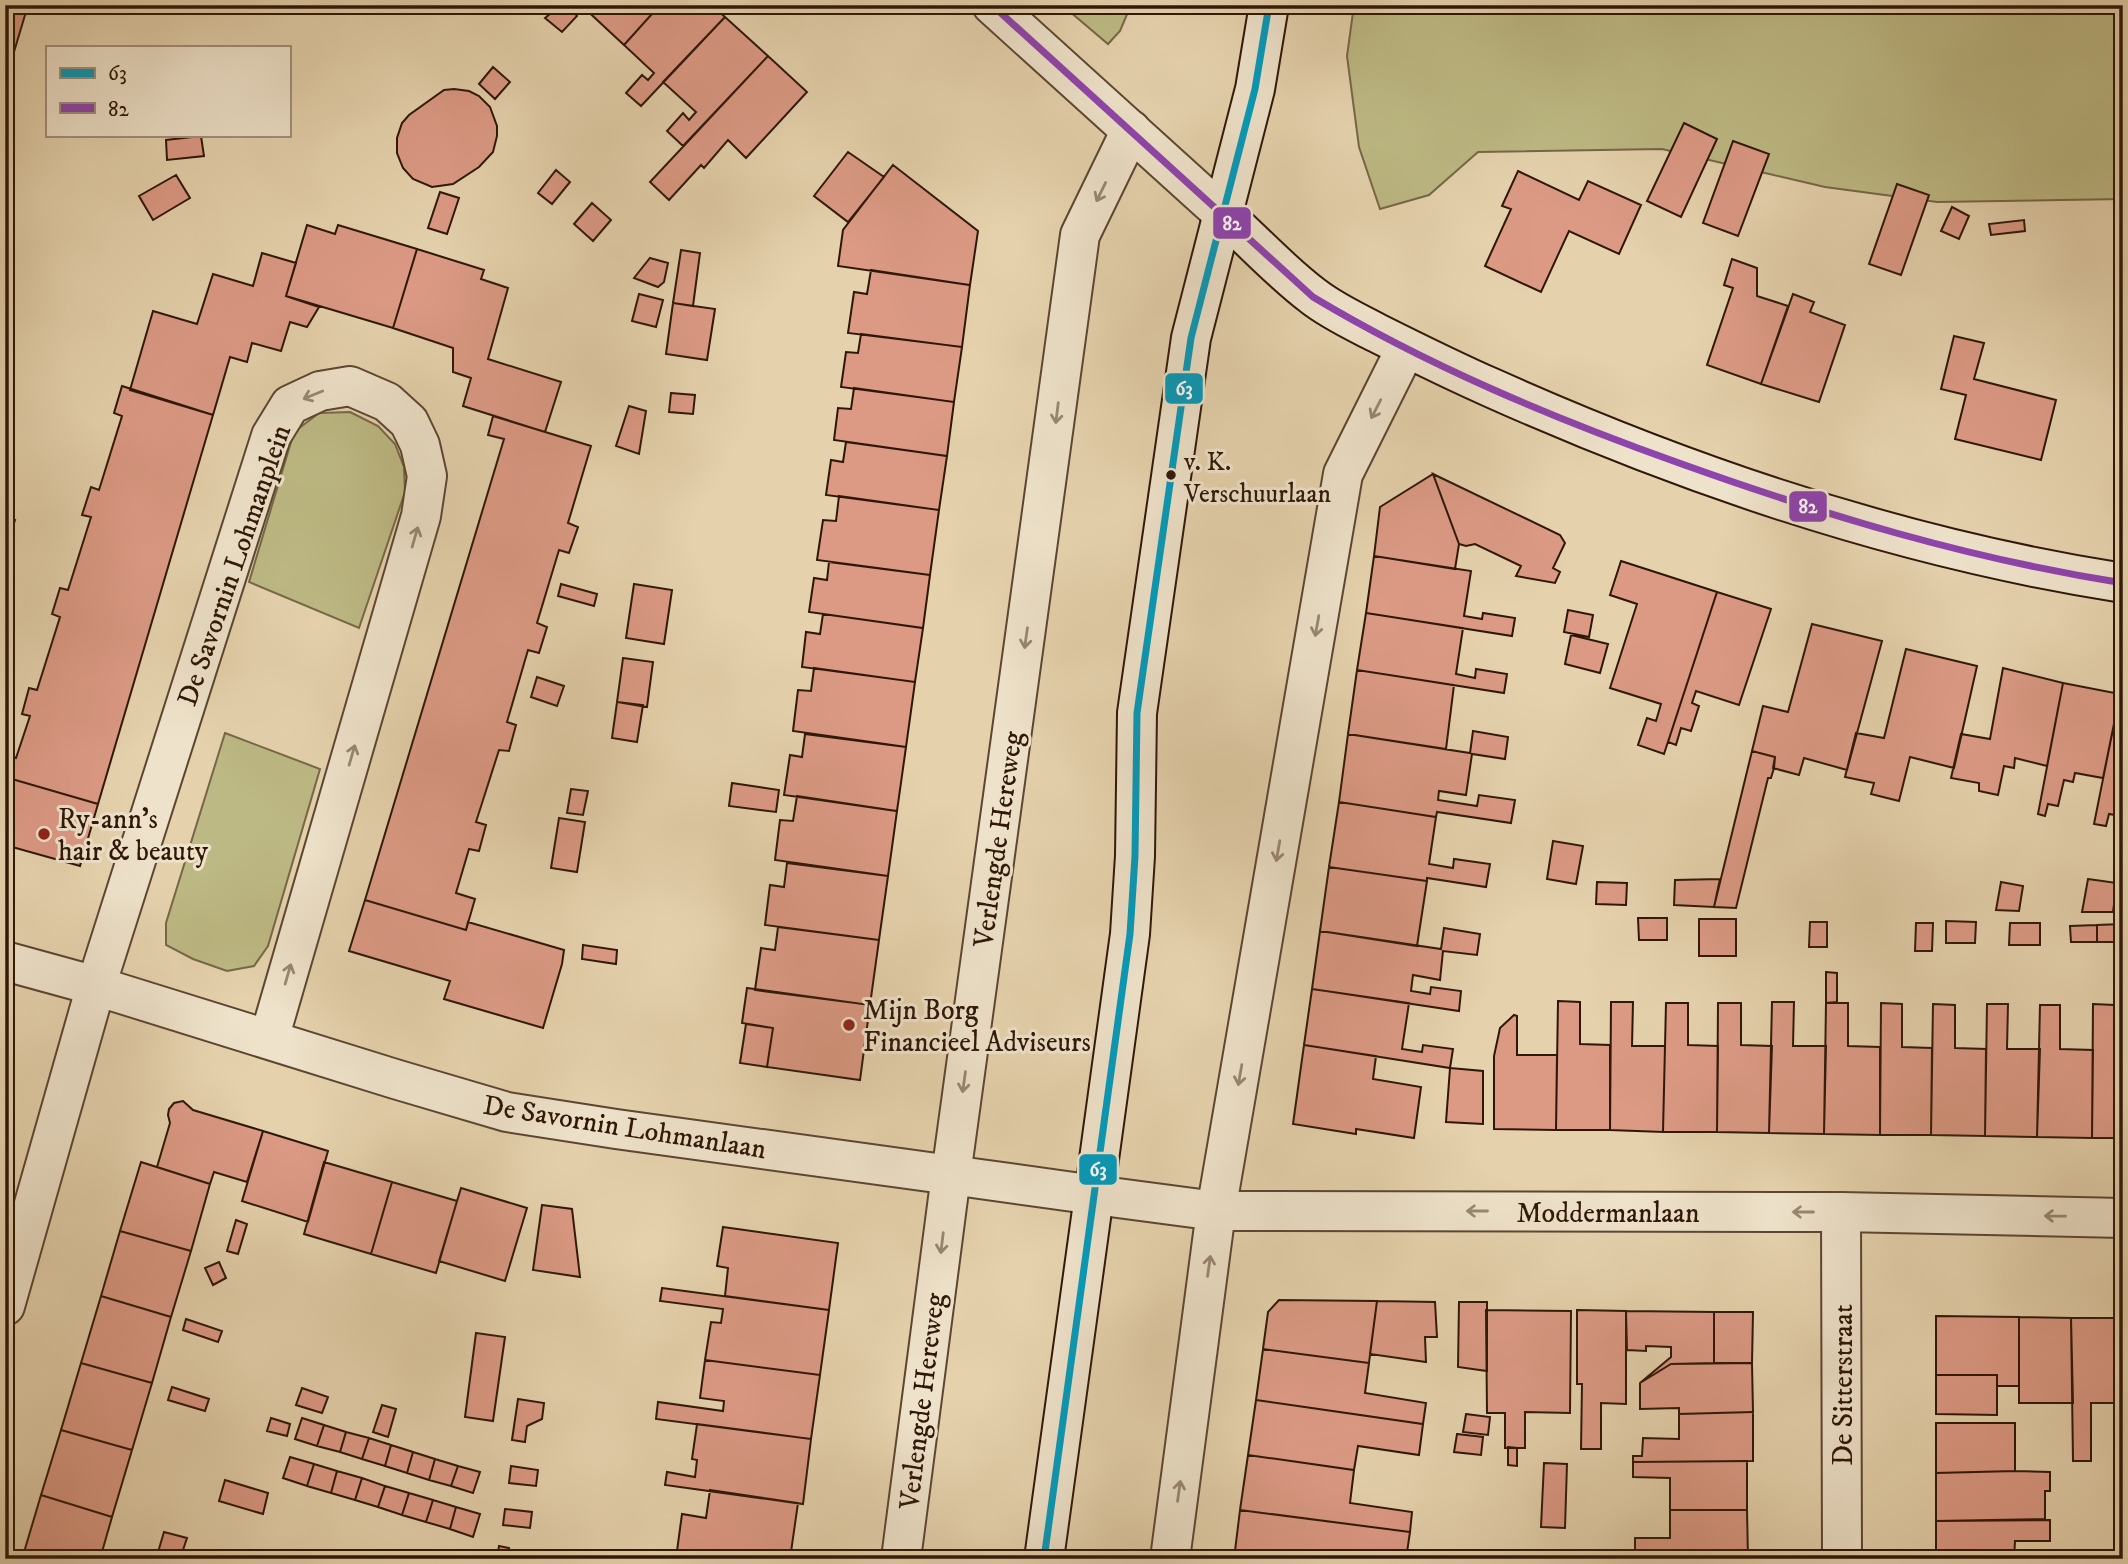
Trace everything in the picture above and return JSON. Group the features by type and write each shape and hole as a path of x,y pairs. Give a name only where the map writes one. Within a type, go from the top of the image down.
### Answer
{"street":[{"path":"992,5 1314,296 1354,322 1579,425 1775,498 1931,544 2062,573 2123,583"},
{"path":"1044,1559 1130,934 1135,856 1137,713 1191,338 1255,89 1269,5"},
{"name":"Verlengde Hereweg","path":"901,1559 1080,235 1131,130"},
{"path":"1170,1559 1216,1211 1343,474 1406,348"},
{"name":"De Savornin Lohmanplein","path":"5,1306 96,986 271,436 290,405 320,391 350,386 387,402 409,422 420,444 427,476 421,516 270,1039"},
{"name":"De Savornin Lohmanlaan","path":"5,961 96,986 507,1112 1095,1195"},
{"name":"Moddermanlaan","path":"1095,1195 1216,1211 1842,1212 2123,1218"},
{"name":"De Sitterstraat","path":"1842,1212 1842,1559"}],"shaded area":[{"path":"1062,5 1131,5 1120,31 1108,44"},
{"path":"1354,5 2123,5 2123,199 1937,202 1825,187 1662,149 1478,152 1429,195 1380,209 1359,147 1347,56"},
{"path":"350,412 378,426 395,444 404,467 405,492 359,628 249,582 294,432 319,413"},
{"path":"225,733 320,769 268,946 254,966 227,971 193,959 166,945 166,923"}],"building":[{"path":"5,5 28,5 5,82"},
{"path":"561,5 578,5 573,11 577,16 562,32 545,18"},
{"path":"581,5 660,5 624,45"},
{"path":"660,5 712,5 725,17 641,106 626,93 642,75 648,80 654,73 624,45"},
{"path":"725,17 768,56 683,146 667,131 683,113 689,120 696,112 663,82"},
{"path":"768,56 807,92 746,158 728,140 704,168 701,165 669,200 650,182"},
{"path":"493,67 510,82 495,99 479,84"},
{"path":"444,90 469,91 479,96 490,107 497,126 497,136 493,152 479,167 453,184 432,187 413,179 403,168 397,153 397,138 402,123 409,115"},
{"path":"1684,123 1717,139 1681,217 1647,201"},
{"path":"201,136 204,156 167,160 166,140"},
{"path":"1733,141 1769,154 1738,236 1703,223"},
{"path":"848,152 884,177 848,222 814,196"},
{"path":"893,165 978,231 970,285 838,266 843,230"},
{"path":"556,170 570,182 552,204 538,193"},
{"path":"1518,171 1579,200 1588,181 1641,205 1619,254 1569,231 1541,292 1485,266 1511,209 1502,206"},
{"path":"176,175 190,198 153,220 139,196"},
{"path":"1897,184 1929,195 1901,275 1869,264"},
{"path":"440,192 459,198 447,234 428,228"},
{"path":"592,203 611,220 593,241 574,224"},
{"path":"1952,207 1969,216 1959,239 1941,231"},
{"path":"2024,220 2025,231 1991,235 1989,224"},
{"path":"307,225 335,234 338,225 417,249 393,328 286,296"},
{"path":"417,249 484,270 481,279 508,288 488,359 561,382 545,432 463,406 471,378 453,372 453,348 393,328"},
{"path":"681,250 700,253 693,306 673,303"},
{"path":"262,253 296,263 286,296 319,307 307,327 290,322 281,351 252,343 247,362 230,357 213,415 130,390 153,311 197,324 213,274 253,286"},
{"path":"650,258 668,263 664,282 658,287 634,278"},
{"path":"1732,259 1757,268 1757,296 1788,306 1761,384 1707,365 1733,288 1724,285"},
{"path":"871,270 970,285 962,347 848,333 854,292 867,294"},
{"path":"639,294 663,300 656,327 632,321"},
{"path":"1793,294 1814,302 1810,312 1845,325 1819,402 1761,384"},
{"path":"673,303 715,309 707,360 666,354"},
{"path":"861,334 962,347 954,402 841,387 846,352 858,353"},
{"path":"1954,336 1984,343 1974,379 2056,400 2041,460 1955,439 1966,395 1941,389"},
{"path":"122,386 213,415 98,804 5,777 5,755 16,758 30,716 22,714 29,688 37,690 60,617 52,614 60,588 68,590 91,517 82,515 91,487 99,490 122,416 114,413"},
{"path":"854,388 954,402 947,456 834,440 838,408 851,409"},
{"path":"671,393 695,395 693,414 669,412"},
{"path":"629,406 646,411 639,454 616,446"},
{"path":"493,416 591,446 568,523 578,527 569,553 559,550 537,623 547,627 539,653 528,650 507,722 516,725 509,751 499,750 476,822 486,825 479,851 469,849 456,893 475,899 466,930 365,900 504,439 488,435"},
{"path":"846,442 947,456 939,510 826,495 831,460 843,462"},
{"path":"1433,474 1560,535 1565,543 1553,568 1560,572 1555,583 1516,576 1521,566 1475,544 1459,544"},
{"path":"1433,474 1459,544 1455,569 1374,556 1380,507"},
{"path":"839,496 939,510 930,575 817,560 823,520 836,521"},
{"path":"5,517 15,520 9,539 5,538"},
{"path":"1374,556 1471,571 1464,616 1482,619 1483,613 1515,618 1512,636 1366,613"},
{"path":"1621,561 1717,592 1664,754 1638,745 1647,718 1656,721 1661,704 1610,688 1637,604 1610,595"},
{"path":"829,562 930,575 923,628 809,612 814,578 827,580"},
{"path":"561,584 597,594 594,606 558,596"},
{"path":"634,584 672,590 664,644 626,638"},
{"path":"1717,592 1771,609 1739,705 1696,691 1692,703 1699,706 1691,731 1681,728 1676,745 1668,742"},
{"path":"1568,610 1593,615 1589,637 1564,632"},
{"path":"1366,613 1463,628 1456,674 1475,678 1476,669 1507,674 1504,693 1357,670"},
{"path":"823,614 923,628 915,682 802,667 806,632 820,634"},
{"path":"1812,624 1882,641 1847,770 1804,758 1799,775 1773,768 1775,757 1752,751 1763,706 1788,712"},
{"path":"1571,635 1608,644 1600,673 1565,664"},
{"path":"1906,649 1977,666 1954,768 1910,757 1899,801 1871,794 1874,783 1845,777 1856,733 1884,738"},
{"path":"623,658 653,662 647,707 617,702"},
{"path":"814,668 915,682 906,747 793,731 798,690 811,691"},
{"path":"2003,668 2063,683 2047,766 2015,758 2014,768 2004,766 1998,795 1979,791 1979,783 1951,778 1961,734 1990,739"},
{"path":"1357,670 1454,685 1446,749 1348,734"},
{"path":"537,677 564,686 557,706 531,697"},
{"path":"2063,683 2120,694 2103,778 2075,773 2073,782 2064,780 2058,806 2048,804 2045,816 2038,814"},
{"path":"2120,694 2123,695 2123,805 2121,816 2109,814 2106,826 2094,824"},
{"path":"617,702 643,705 637,742 612,738"},
{"path":"1473,731 1508,737 1505,759 1472,754 1466,795 1439,791 1438,800 1477,806 1479,795 1515,800 1511,823 1437,812 1436,817 1339,802 1348,734 1470,753"},
{"path":"805,734 906,747 897,811 784,795 790,755 802,757"},
{"path":"1752,751 1775,757 1774,768 1771,778 1768,778 1736,908 1714,907"},
{"path":"5,777 98,804 80,866 5,845"},
{"path":"732,783 779,790 776,812 729,806"},
{"path":"571,789 588,791 583,815 567,813"},
{"path":"797,796 897,811 888,876 775,860 780,820 793,821"},
{"path":"1339,802 1436,817 1429,864 1453,868 1454,859 1490,864 1486,887 1329,867"},
{"path":"559,818 585,822 577,872 551,868"},
{"path":"1553,841 1583,846 1576,884 1547,879"},
{"path":"787,863 888,876 879,940 765,925 770,885 784,887"},
{"path":"1329,867 1427,881 1417,946 1320,931"},
{"path":"1720,879 1714,907 1674,905 1675,880"},
{"path":"2088,879 2117,883 2113,912 2082,912"},
{"path":"1597,882 1627,883 1626,905 1596,904"},
{"path":"2001,882 2023,886 2019,911 1996,910"},
{"path":"365,900 466,930 468,922 564,950 543,1028 444,999 450,981 349,951"},
{"path":"1638,918 1667,918 1667,940 1639,940"},
{"path":"1699,919 1736,919 1736,956 1699,956"},
{"path":"1946,921 1976,922 1975,943 1946,943"},
{"path":"1810,922 1827,922 1827,947 1809,947"},
{"path":"1916,923 1933,923 1932,951 1915,951"},
{"path":"2010,923 2040,923 2040,945 2009,945"},
{"path":"2123,924 2123,942 2097,942 2097,925"},
{"path":"2097,925 2097,942 2071,942 2070,926"},
{"path":"778,927 879,940 870,1005 755,990 761,948 775,950"},
{"path":"1444,928 1480,934 1477,955 1443,951 1440,980 1413,975 1411,991 1430,994 1431,987 1461,991 1459,1011 1312,989 1320,931 1441,949"},
{"path":"583,945 617,950 616,964 582,959"},
{"path":"1826,972 1837,973 1837,1002 1826,1003"},
{"path":"747,988 870,1005 860,1080 767,1067 773,1028 742,1023"},
{"path":"1312,989 1409,1003 1402,1049 1422,1052 1423,1045 1453,1049 1450,1068 1304,1045"},
{"path":"1558,1001 1580,1002 1580,1044 1610,1045 1610,1130 1556,1130"},
{"path":"1611,1002 1633,1002 1632,1046 1665,1046 1663,1132 1610,1130"},
{"path":"1772,1002 1794,1002 1793,1046 1826,1046 1824,1134 1769,1133"},
{"path":"1666,1003 1688,1003 1688,1045 1718,1046 1717,1132 1663,1132"},
{"path":"1718,1003 1741,1003 1741,1045 1772,1046 1769,1133 1717,1132"},
{"path":"1826,1003 1848,1003 1848,1046 1880,1047 1880,1135 1824,1134"},
{"path":"1881,1003 1902,1004 1902,1047 1932,1048 1931,1135 1880,1135"},
{"path":"1933,1004 1955,1005 1955,1048 1986,1049 1985,1136 1931,1135"},
{"path":"1987,1004 2008,1004 2007,1049 2040,1049 2037,1137 1985,1136"},
{"path":"2093,1004 2114,1005 2114,1050 2123,1050 2123,1138 2092,1138"},
{"path":"2040,1005 2060,1005 2060,1049 2093,1050 2092,1138 2037,1137"},
{"path":"1514,1015 1517,1016 1517,1055 1557,1055 1556,1130 1494,1129 1494,1056 1500,1028"},
{"path":"746,1024 773,1028 767,1067 740,1063"},
{"path":"1304,1045 1376,1056 1373,1079 1421,1087 1414,1138 1356,1129 1356,1134 1293,1124"},
{"path":"1450,1068 1483,1071 1483,1124 1446,1122"},
{"path":"183,1101 193,1110 263,1131 247,1182 214,1172 210,1184 157,1167 170,1123 169,1109 174,1103"},
{"path":"263,1131 328,1151 308,1222 242,1201"},
{"path":"141,1162 210,1184 191,1251 120,1231"},
{"path":"324,1162 392,1182 371,1254 304,1234"},
{"path":"392,1182 457,1201 436,1273 371,1254"},
{"path":"461,1188 527,1208 505,1281 439,1261"},
{"path":"542,1205 572,1209 580,1277 533,1270"},
{"path":"236,1220 247,1224 238,1254 227,1251"},
{"path":"723,1227 838,1243 829,1310 725,1296 728,1268 717,1266"},
{"path":"120,1231 191,1251 171,1317 101,1296"},
{"path":"219,1262 226,1278 213,1285 205,1268"},
{"path":"662,1288 829,1310 820,1375 705,1360 711,1322 721,1323 723,1309 660,1301"},
{"path":"101,1296 171,1317 152,1383 81,1363"},
{"path":"1279,1300 1377,1301 1369,1363 1263,1349 1268,1312"},
{"path":"1377,1301 1435,1302 1437,1337 1425,1337 1426,1362 1370,1354"},
{"path":"1459,1302 1487,1302 1487,1371 1458,1367"},
{"path":"1486,1310 1571,1311 1570,1413 1525,1412 1525,1448 1505,1448 1505,1413 1487,1413"},
{"path":"1577,1310 1626,1311 1626,1404 1601,1403 1601,1449 1581,1449 1582,1384 1577,1384"},
{"path":"1626,1311 1714,1312 1714,1363 1671,1364 1640,1383 1671,1357 1671,1347 1646,1346 1646,1351 1627,1350"},
{"path":"1714,1312 1753,1312 1752,1363 1714,1363"},
{"path":"1936,1316 2019,1317 2019,1386 1997,1386 1997,1375 1936,1375"},
{"path":"2019,1317 2071,1318 2073,1403 2019,1403"},
{"path":"2071,1318 2123,1318 2123,1403 2091,1403 2091,1461 2073,1461"},
{"path":"186,1319 222,1331 218,1342 183,1330"},
{"path":"476,1333 505,1337 493,1421 465,1417"},
{"path":"1263,1349 1369,1363 1365,1393 1426,1403 1423,1424 1256,1400"},
{"path":"705,1360 820,1375 811,1439 656,1419 658,1402 723,1411 724,1401 700,1398"},
{"path":"81,1363 152,1383 132,1450 61,1430"},
{"path":"1752,1363 1753,1412 1679,1414 1679,1408 1640,1409 1640,1383 1671,1364"},
{"path":"1936,1375 1997,1375 1997,1415 1936,1414"},
{"path":"172,1387 209,1399 205,1411 168,1400"},
{"path":"302,1388 328,1397 322,1413 296,1405"},
{"path":"518,1399 544,1403 542,1419 527,1426 525,1442 512,1440"},
{"path":"1256,1400 1423,1424 1419,1455 1358,1446 1354,1470 1248,1455"},
{"path":"382,1405 396,1409 388,1437 373,1432"},
{"path":"1753,1412 1753,1461 1633,1462 1633,1456 1642,1456 1643,1438 1679,1439 1679,1414"},
{"path":"1466,1414 1490,1417 1488,1435 1463,1432"},
{"path":"271,1418 290,1424 287,1436 267,1431"},
{"path":"302,1418 324,1425 317,1446 295,1439"},
{"path":"1936,1423 2015,1423 2015,1471 1936,1473"},
{"path":"697,1424 811,1439 803,1504 665,1485 667,1472 695,1477 697,1460 692,1459"},
{"path":"324,1425 346,1432 340,1452 317,1446"},
{"path":"61,1430 132,1450 112,1517 41,1495"},
{"path":"346,1432 369,1438 362,1459 340,1452"},
{"path":"1457,1434 1483,1437 1481,1455 1454,1452"},
{"path":"369,1438 391,1445 385,1466 362,1459"},
{"path":"391,1445 413,1452 407,1473 385,1466"},
{"path":"1508,1447 1517,1448 1517,1466 1508,1465"},
{"path":"413,1452 435,1459 429,1480 407,1473"},
{"path":"1248,1455 1354,1470 1350,1503 1412,1512 1410,1532 1240,1510"},
{"path":"290,1457 314,1464 307,1486 283,1478"},
{"path":"435,1459 458,1466 451,1486 429,1480"},
{"path":"1747,1461 1747,1510 1670,1510 1670,1478 1633,1477 1633,1462"},
{"path":"1544,1463 1567,1464 1565,1528 1541,1527"},
{"path":"314,1464 337,1471 331,1493 307,1486"},
{"path":"458,1466 480,1472 473,1493 451,1486"},
{"path":"511,1466 538,1470 536,1486 509,1483"},
{"path":"337,1471 362,1478 355,1500 331,1493"},
{"path":"2050,1472 2050,1491 2045,1491 2045,1519 1936,1521 1936,1473"},
{"path":"362,1478 385,1486 378,1507 355,1500"},
{"path":"225,1480 268,1493 263,1514 219,1501"},
{"path":"385,1486 409,1493 402,1515 378,1507"},
{"path":"710,1490 798,1503 790,1559 735,1559 677,1551 682,1514 706,1518"},
{"path":"409,1493 433,1500 426,1522 402,1515"},
{"path":"41,1495 112,1517 100,1559 22,1559"},
{"path":"433,1500 456,1507 450,1529 426,1522"},
{"path":"456,1507 480,1514 473,1537 450,1529"},
{"path":"505,1509 532,1512 530,1528 503,1525"},
{"path":"1240,1510 1410,1532 1406,1559 1234,1559"},
{"path":"1670,1510 1747,1510 1748,1558 1635,1559 1635,1538 1670,1538"},
{"path":"2050,1520 2050,1541 2015,1541 2014,1559 1936,1559 1936,1521"},
{"path":"164,1532 187,1538 180,1559 156,1559"},
{"path":"499,1546 509,1548 507,1559 497,1559"},
{"path":"703,1554 735,1559 702,1559"}],"transit line":[{"name":"82","path":"992,5 1313,297 1401,346 1492,389 1585,428 1788,500 1898,534 1954,548 2123,583"},
{"name":"63","path":"1044,1559 1130,934 1135,856 1137,713 1191,338 1255,89 1269,5"}],"place":[{"name":"v. K. Verschuurlaan","path":"1171,475"},
{"name":"Ry-ann's hair & beauty","path":"44,834"},
{"name":"Mijn Borg Financieel Adviseurs","path":"849,1025"}]}
